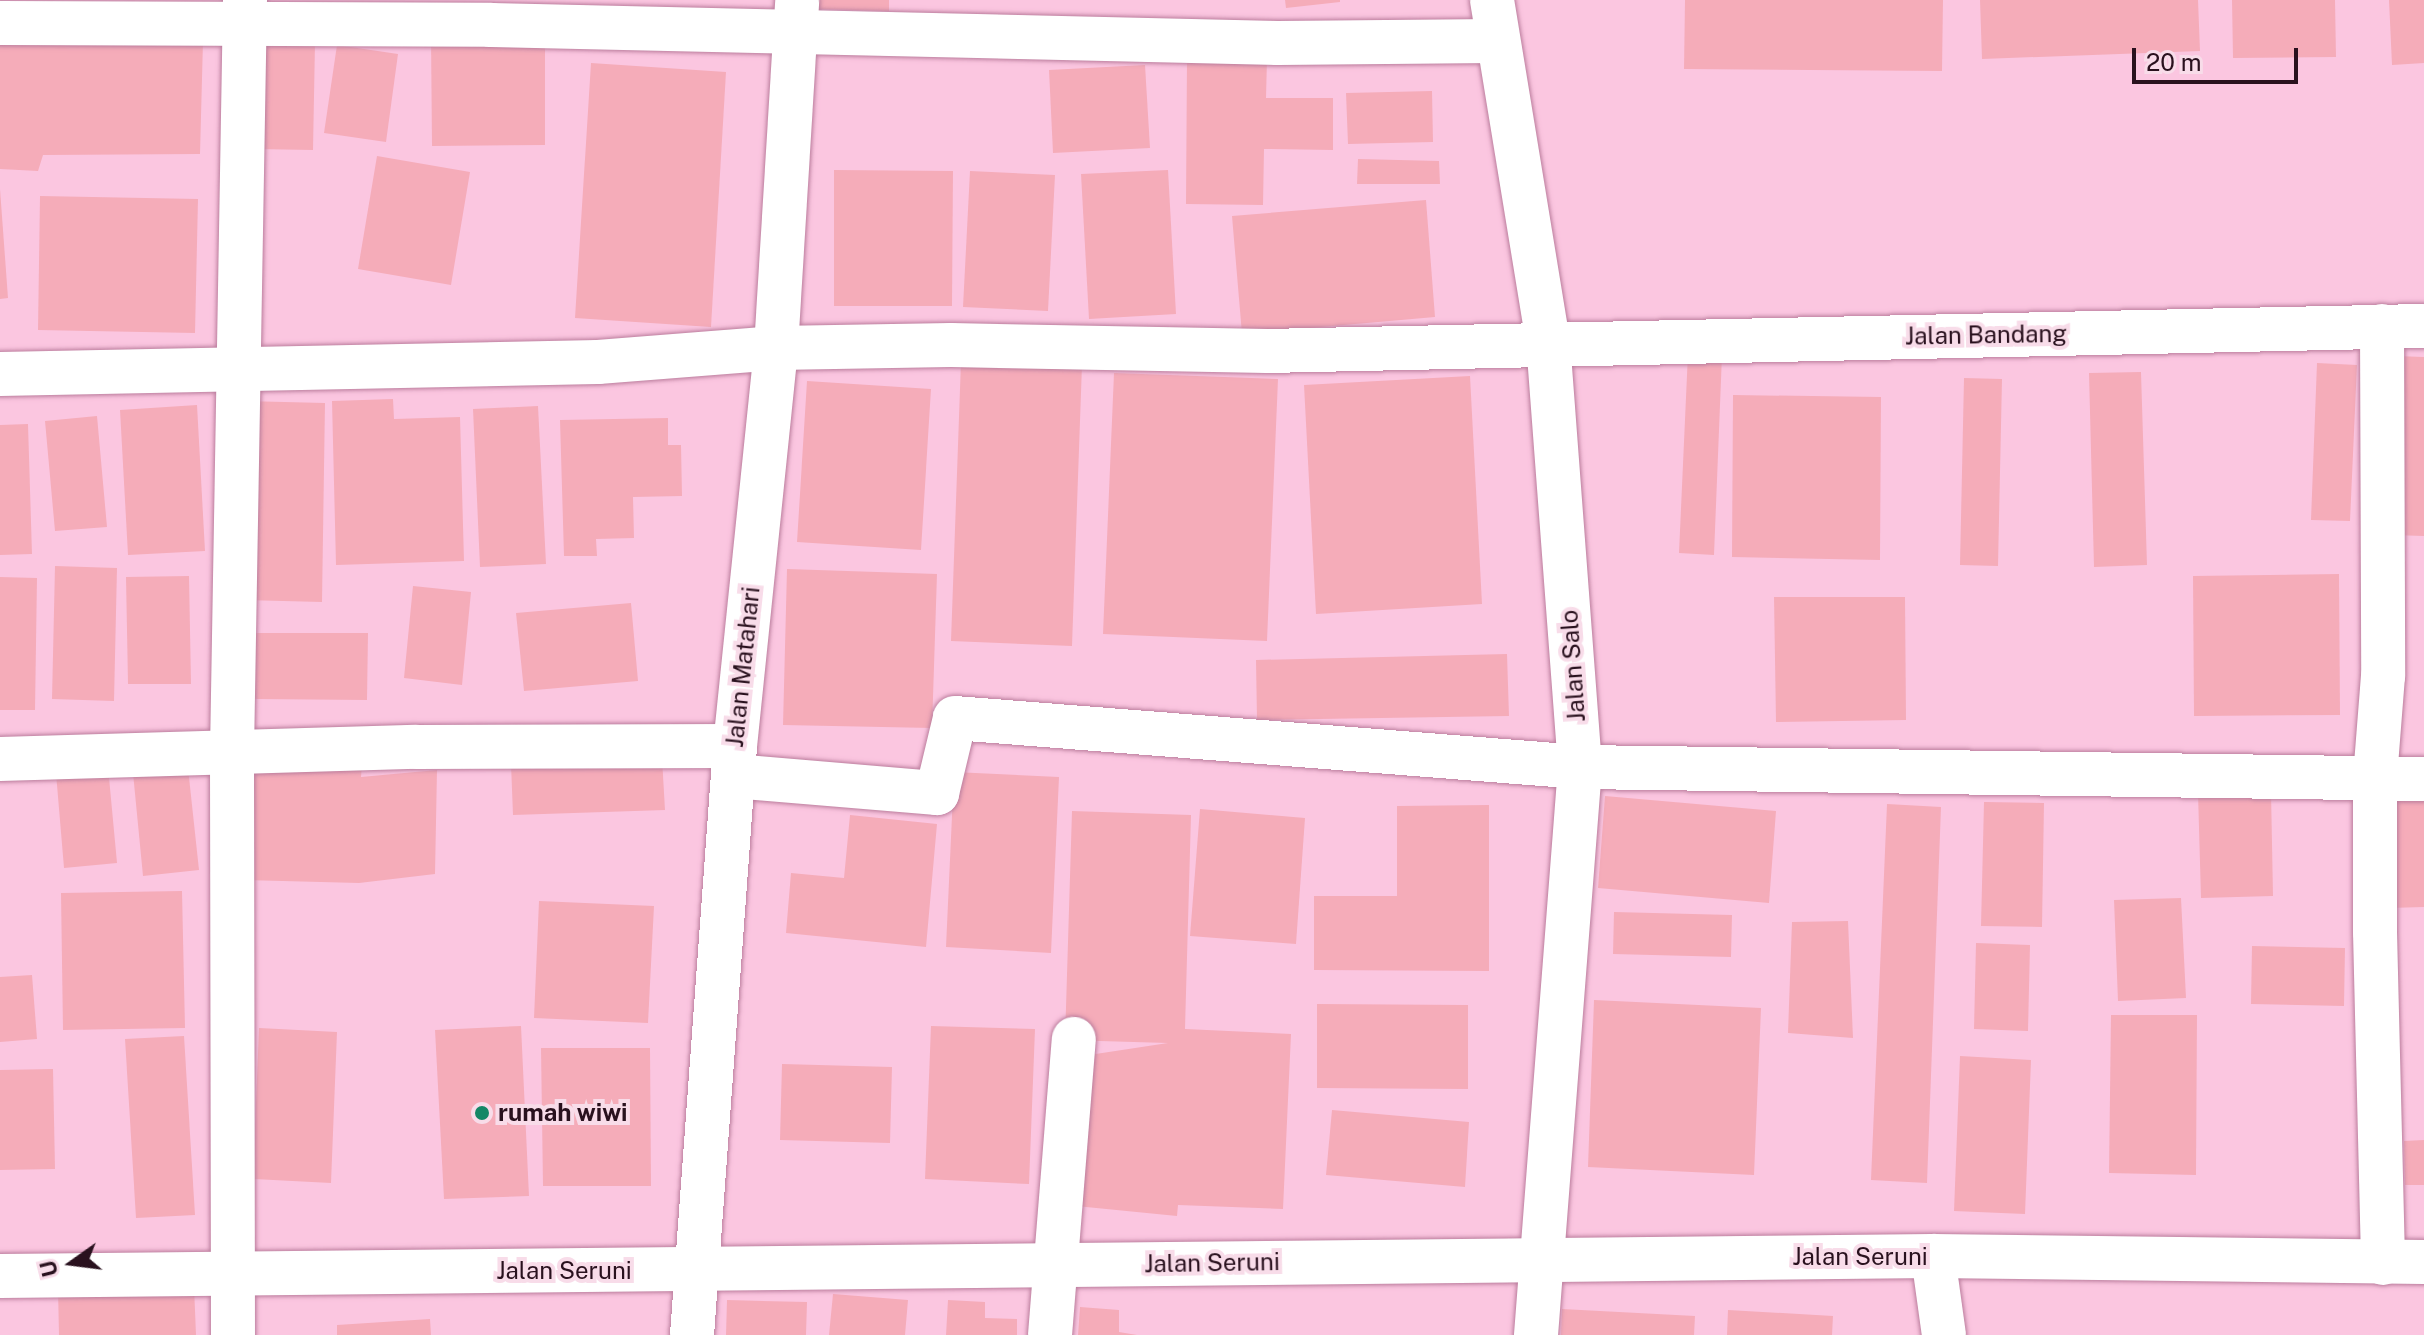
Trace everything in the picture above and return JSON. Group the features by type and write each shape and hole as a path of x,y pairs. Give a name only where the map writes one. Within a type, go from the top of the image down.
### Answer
{"street":[{"path":"233,1335 236,1274 232,752 235,367 245,12"},
{"path":"0,23 245,12 796,15 1278,43 1494,20"},
{"name":"Jalan Matahari","path":"692,1335 694,1270 734,761 776,348 796,15"},
{"name":"Jalan Salo","path":"1494,20 1548,341 1580,767 1546,1259 1536,1335"},
{"path":"2403,326 2375,777 2403,1262"},
{"name":"Jalan Bandang","path":"0,374 598,362 776,348 951,345 1267,351 1548,341 2403,326"},
{"path":"0,759 232,752 734,761 937,793 955,718 1580,767 2424,779"},
{"path":"1050,1335 1074,1039"},
{"path":"1933,1256 1944,1335"},
{"name":"Jalan Seruni","path":"0,1276 1933,1256 2184,1256 2403,1262"}],"building":[{"path":"819,0 889,0 889,11 819,9"},
{"path":"1285,0 1340,0 1340,2 1286,8"},
{"path":"1685,0 1943,0 1942,71 1684,69"},
{"path":"1980,0 2198,0 2200,51 1982,59"},
{"path":"2232,0 2335,0 2336,57 2233,58"},
{"path":"2389,0 2424,0 2424,63 2392,65"},
{"path":"431,37 545,38 545,145 432,146"},
{"path":"0,38 203,41 200,154 43,155 38,171 0,169"},
{"path":"256,40 315,43 313,150 253,149"},
{"path":"337,45 398,54 386,142 324,133"},
{"path":"1187,58 1267,59 1266,98 1333,98 1333,150 1264,149 1263,205 1186,204"},
{"path":"591,63 726,72 711,327 575,318"},
{"path":"1145,65 1150,148 1053,153 1049,70"},
{"path":"1432,91 1433,142 1348,144 1346,93"},
{"path":"377,156 470,172 451,285 358,269"},
{"path":"1358,159 1439,161 1440,184 1357,184"},
{"path":"834,170 953,171 952,306 834,306"},
{"path":"1168,170 1176,314 1089,319 1081,174"},
{"path":"970,171 1055,175 1048,311 963,307"},
{"path":"0,189 8,298 0,299"},
{"path":"40,196 198,199 195,333 38,330"},
{"path":"1426,200 1435,317 1242,334 1232,216"},
{"path":"1688,353 1722,355 1714,555 1679,553"},
{"path":"2396,356 2424,357 2424,536 2392,535"},
{"path":"961,361 1082,365 1072,646 951,641"},
{"path":"2317,363 2357,365 2350,521 2311,520"},
{"path":"2141,372 2147,565 2094,567 2089,373"},
{"path":"1114,373 1278,379 1267,641 1103,634"},
{"path":"1470,376 1482,604 1316,614 1304,385"},
{"path":"1964,378 2002,379 1998,566 1960,565"},
{"path":"807,381 931,389 921,550 797,542"},
{"path":"1733,395 1881,397 1880,560 1732,557"},
{"path":"393,399 394,419 460,417 464,561 336,565 332,401"},
{"path":"249,401 325,403 322,602 245,600"},
{"path":"197,405 205,551 128,555 120,410"},
{"path":"538,406 546,564 480,567 473,409"},
{"path":"97,416 107,527 55,531 45,421"},
{"path":"668,418 668,445 681,445 682,496 633,497 634,538 596,539 597,556 564,556 560,420"},
{"path":"28,424 32,554 0,555 0,425"},
{"path":"55,566 117,568 114,701 52,699"},
{"path":"787,569 937,574 932,728 783,725"},
{"path":"2339,574 2340,715 2194,716 2193,576"},
{"path":"189,576 191,684 128,684 126,577"},
{"path":"0,577 37,578 35,710 0,710"},
{"path":"413,586 471,592 462,685 404,678"},
{"path":"1774,597 1905,597 1906,720 1776,722"},
{"path":"631,603 638,681 524,691 516,613"},
{"path":"238,633 368,633 367,700 238,699"},
{"path":"1507,654 1509,716 1257,720 1256,660"},
{"path":"662,758 665,810 513,815 511,764"},
{"path":"249,761 362,764 361,777 437,770 435,874 359,883 247,880"},
{"path":"108,767 117,863 64,868 56,773"},
{"path":"188,768 199,870 143,876 133,773"},
{"path":"954,772 1059,777 1051,953 946,947"},
{"path":"2271,791 2273,896 2201,898 2198,793"},
{"path":"1605,796 1776,811 1769,903 1598,888"},
{"path":"2388,797 2424,797 2424,907 2389,908"},
{"path":"1984,802 2044,803 2042,927 1981,926"},
{"path":"1887,804 1941,807 1927,1183 1871,1180"},
{"path":"1489,805 1489,971 1314,970 1314,896 1397,896 1397,806"},
{"path":"1200,809 1305,818 1296,944 1190,936"},
{"path":"1072,811 1191,815 1185,1029 1291,1034 1283,1209 1178,1205 1177,1216 1076,1206 1089,1055 1168,1043 1065,1040"},
{"path":"850,815 937,824 926,947 786,933 791,873 844,878"},
{"path":"182,891 185,1028 63,1030 61,893"},
{"path":"2181,898 2186,998 2118,1001 2114,900"},
{"path":"539,901 654,906 648,1023 534,1018"},
{"path":"1614,912 1732,915 1731,957 1613,954"},
{"path":"1848,921 1853,1038 1788,1033 1792,922"},
{"path":"1976,943 2030,945 2028,1031 1974,1029"},
{"path":"2252,946 2345,948 2344,1006 2251,1004"},
{"path":"32,975 37,1039 0,1042 0,977"},
{"path":"1594,1000 1761,1008 1754,1175 1588,1167"},
{"path":"1317,1004 1468,1005 1468,1089 1317,1088"},
{"path":"2111,1015 2197,1015 2196,1175 2109,1173"},
{"name":"rumah wiwi","path":"521,1026 529,1196 444,1199 435,1030"},
{"path":"931,1026 1035,1029 1029,1184 925,1179"},
{"path":"259,1028 337,1032 331,1183 253,1179"},
{"path":"184,1036 195,1215 136,1218 125,1039"},
{"path":"541,1048 650,1048 651,1186 543,1186"},
{"path":"1960,1056 2031,1060 2025,1214 1954,1211"},
{"path":"782,1064 892,1067 890,1143 780,1140"},
{"path":"53,1069 55,1169 0,1170 0,1070"},
{"path":"1332,1110 1469,1122 1465,1187 1326,1175"},
{"path":"2424,1140 2424,1185 2405,1185 2404,1141"},
{"path":"194,1286 196,1335 59,1335 58,1289"},
{"path":"833,1294 908,1300 905,1335 829,1335"},
{"path":"727,1300 807,1302 806,1335 726,1335"},
{"path":"948,1300 985,1302 985,1318 1017,1319 1017,1335 946,1335"},
{"path":"1080,1307 1119,1310 1119,1332 1137,1335 1078,1335"},
{"path":"1562,1309 1695,1316 1694,1335 1561,1335"},
{"path":"1728,1310 1833,1316 1832,1335 1727,1335"},
{"path":"430,1319 431,1335 337,1335 337,1325"}],"place":[{"name":"rumah wiwi","path":"482,1113"}]}
